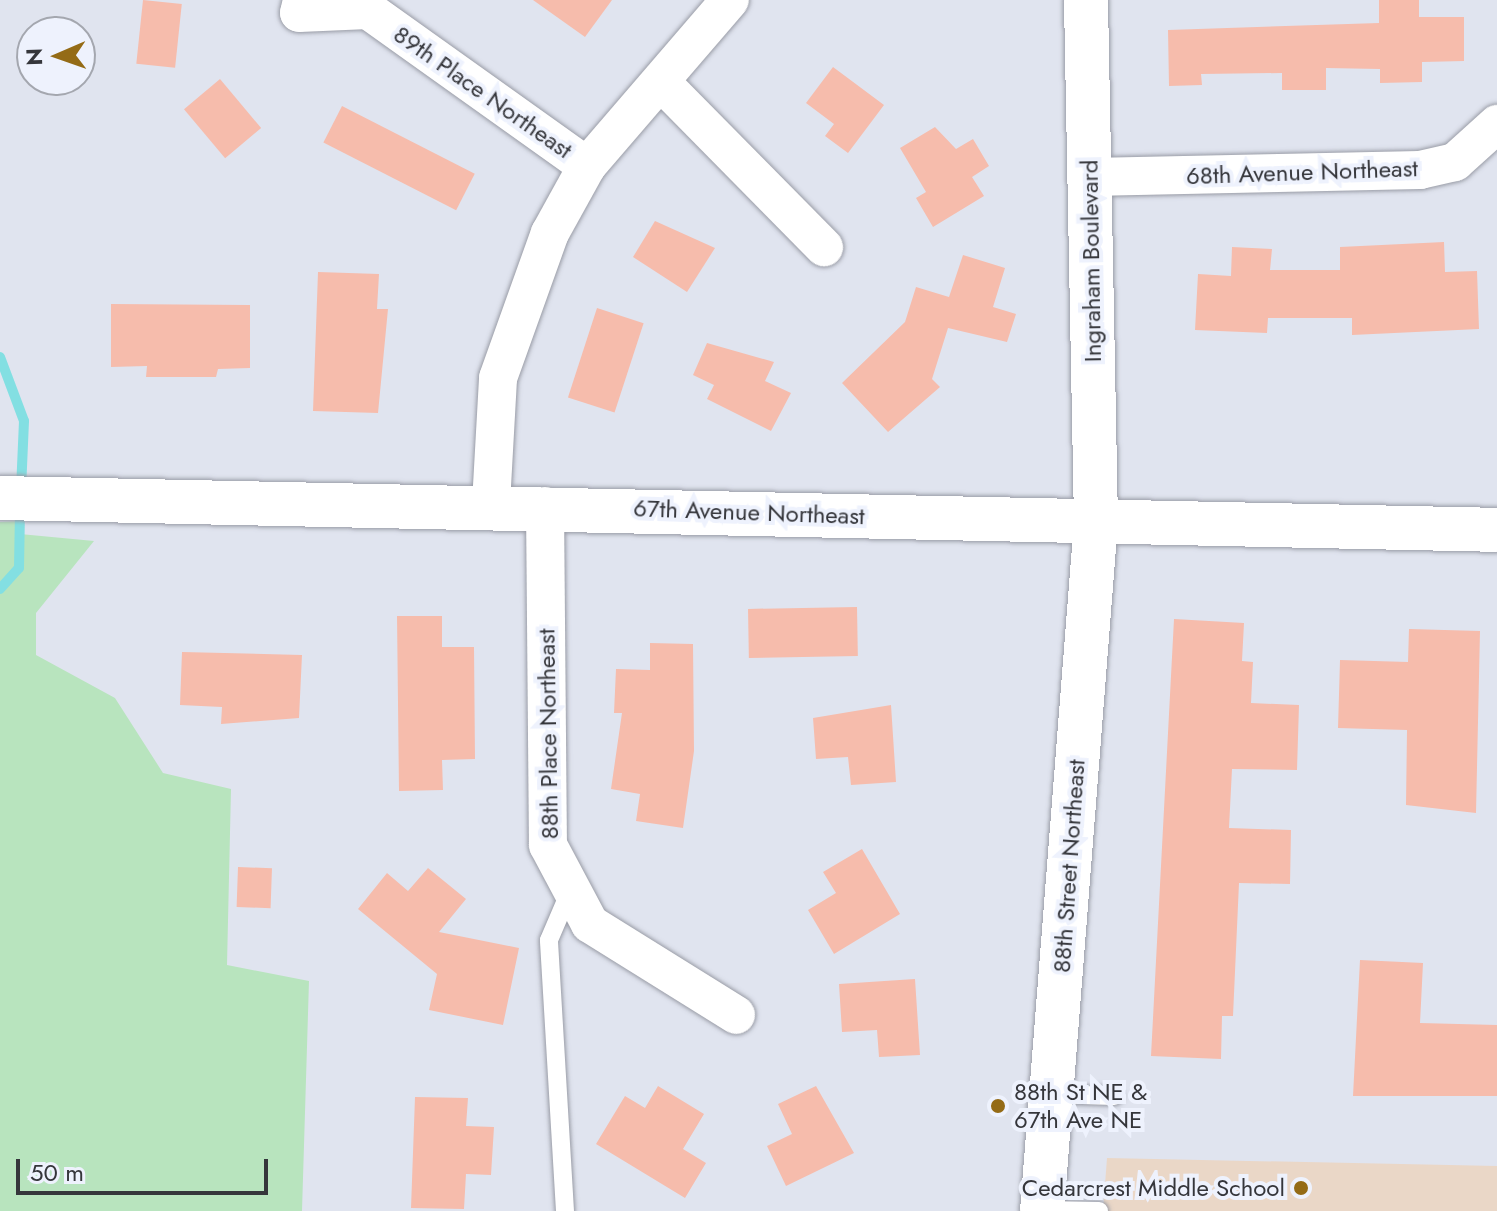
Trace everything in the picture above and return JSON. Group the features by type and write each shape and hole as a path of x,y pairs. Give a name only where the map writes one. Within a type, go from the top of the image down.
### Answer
{"main road":[{"name":"Ingraham Boulevard","path":"1086,0 1096,522"},
{"name":"67th Avenue Northeast","path":"4,498 491,504 1497,530"},
{"name":"88th Street Northeast","path":"1042,1211 1096,522"}],"street":[{"name":"89th Place Northeast","path":"302,0 299,13 368,10 587,166"},
{"path":"491,504 498,378 526,284 587,166 664,85 730,0"},
{"path":"664,85 824,247"},
{"name":"68th Avenue Northeast","path":"1090,177 1420,170 1455,162 1497,124"},
{"name":"88th Place Northeast","path":"545,506 548,845 590,924 620,948 736,1015"}],"lane":[{"path":"565,1211 549,940 570,891"},
{"path":"1051,1094 1114,1096"},
{"path":"1042,1211 1099,1211"}],"shaded area":[{"name":"Cedarcrest Middle School","path":"1107,1158 1497,1166 1497,1211 1103,1211"}],"green space":[{"path":"20,521 20,534 94,541 36,613 36,655 115,698 163,773 231,789 227,965 309,981 302,1211 0,1211 0,522"}],"building":[{"path":"143,0 182,4 175,68 136,64"},
{"path":"533,0 612,0 585,37"},
{"path":"1379,0 1419,0 1419,17 1464,17 1464,61 1422,62 1422,82 1380,83 1380,69 1326,68 1326,90 1282,90 1282,73 1201,74 1202,85 1169,86 1168,30 1379,23"},
{"path":"833,67 884,105 848,153 825,136 834,124 806,103"},
{"path":"220,79 261,128 225,158 184,109"},
{"path":"342,106 475,174 456,210 323,143"},
{"path":"935,127 956,149 973,139 989,166 972,177 984,196 933,227 916,198 926,192 900,148"},
{"path":"655,221 715,248 687,292 633,257"},
{"path":"1444,242 1445,272 1477,271 1479,329 1352,335 1352,318 1268,318 1267,333 1195,330 1198,274 1231,276 1232,247 1272,249 1270,270 1340,270 1340,247"},
{"path":"963,255 1005,268 993,307 1016,314 1007,342 948,328 932,379 940,387 888,432 842,383 905,322 916,287 949,297"},
{"path":"318,272 379,274 377,309 388,309 378,413 313,411"},
{"path":"111,304 250,305 250,368 218,369 216,377 146,377 147,366 111,367"},
{"path":"597,308 644,323 615,413 568,397"},
{"path":"707,343 774,362 765,381 791,393 771,431 707,399 714,385 693,375"},
{"path":"857,607 858,656 749,658 748,609"},
{"path":"397,616 442,616 442,647 474,647 475,759 442,760 443,790 399,791"},
{"path":"1174,619 1244,623 1242,661 1253,662 1251,703 1299,705 1297,770 1232,769 1229,828 1291,830 1290,884 1239,883 1233,1016 1222,1016 1221,1059 1151,1056"},
{"path":"1409,629 1480,631 1476,813 1406,805 1407,730 1338,728 1340,660 1408,662"},
{"path":"650,643 693,644 694,751 683,828 636,821 640,794 611,789 622,713 614,713 616,669 650,670"},
{"path":"182,652 302,655 299,718 221,724 222,707 180,705"},
{"path":"891,705 896,782 851,785 848,757 816,759 813,718"},
{"path":"862,849 900,914 834,954 808,910 836,893 823,872"},
{"path":"238,867 272,868 271,908 237,907"},
{"path":"428,868 466,899 439,932 519,948 503,1025 429,1010 437,974 358,909 387,873 408,891"},
{"path":"1360,960 1423,963 1420,1023 1497,1025 1497,1096 1353,1096"},
{"path":"915,979 920,1055 879,1057 877,1030 842,1032 839,984"},
{"path":"658,1086 704,1114 683,1149 706,1163 685,1198 596,1144 625,1096 645,1108"},
{"path":"816,1086 854,1153 786,1186 767,1146 792,1134 778,1104"},
{"path":"415,1097 468,1098 466,1126 494,1127 491,1175 466,1174 464,1209 411,1208"}],"waterway":[{"path":"0,357 24,421 21,490"},
{"path":"0,589 19,568 20,510"}],"place":[{"name":"88th St NE & 67th Ave NE","path":"998,1106"},
{"name":"Cedarcrest Middle School","path":"1301,1188"}]}
